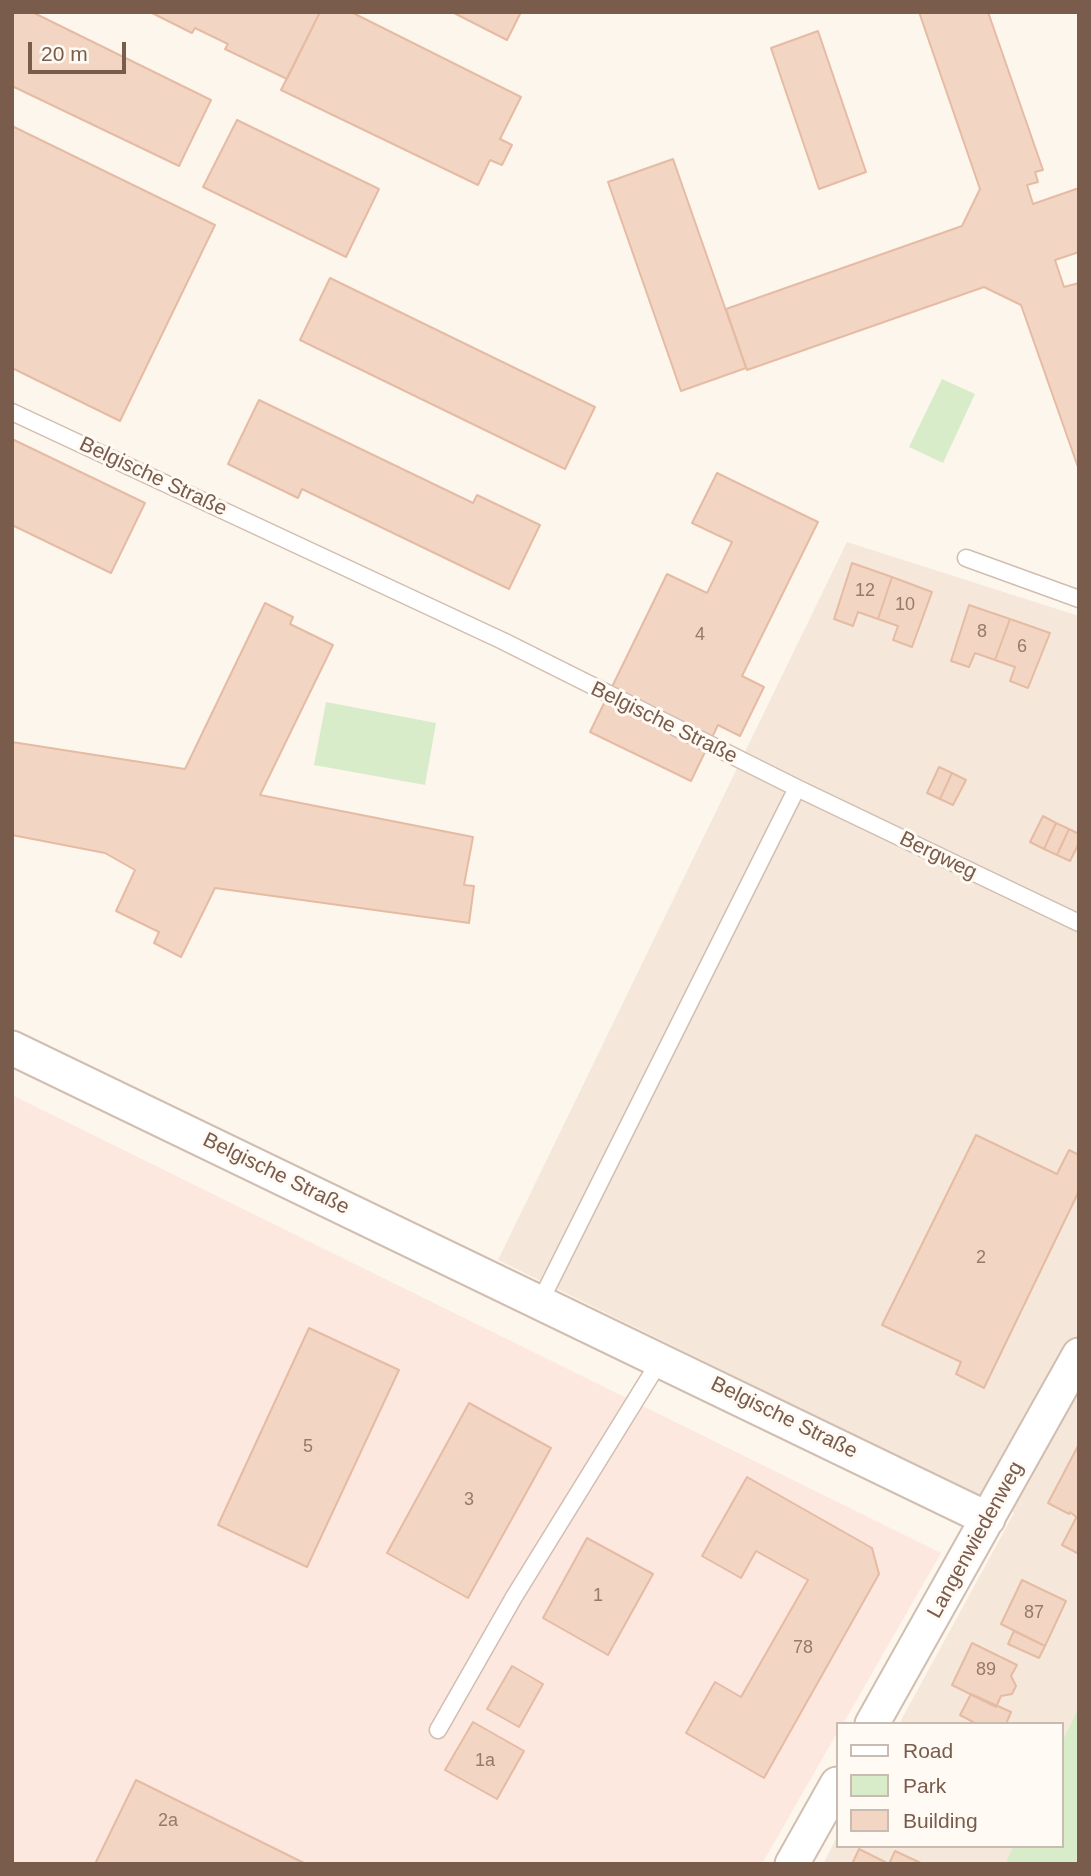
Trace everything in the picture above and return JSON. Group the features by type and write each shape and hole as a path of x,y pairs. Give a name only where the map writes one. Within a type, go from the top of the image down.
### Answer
{"street":[{"name":"Belgische Straße","path":"12,1048 541,1300 988,1519"},
{"name":"Langenwiedenweg","path":"873,1722 1079,1355"},
{"path":"792,1864 836,1786"}],"lane":[{"name":"Belgische Straße","path":"12,412 503,641 797,788"},
{"path":"966,558 1079,599"},
{"name":"Bergweg","path":"797,788 1079,923"},
{"path":"541,1300 797,788"},
{"path":"438,1730 514,1597 661,1359"}],"shaded area":[{"path":"847,542 1079,616 1079,1706 1063,1740 1063,1722 900,1722 1014,1513 498,1260"},
{"path":"12,1095 941,1553 844,1722 836,1722 836,1735 762,1864 12,1864"},
{"path":"836,1839 836,1848 1012,1848 1005,1864 823,1864"}],"green space":[{"path":"942,379 975,394 943,463 909,447"},
{"path":"326,702 436,723 425,785 314,765"},
{"path":"1079,1706 1079,1864 1005,1864 1012,1848 1063,1848 1063,1740"}],"building":[{"path":"12,12 32,12 211,100 179,166 12,86"},
{"path":"150,12 320,12 287,79 225,49 228,44 195,28 192,33"},
{"path":"320,12 351,12 521,97 500,139 512,145 502,165 490,160 478,185 281,90"},
{"path":"452,12 521,12 507,40"},
{"path":"919,12 988,12 1043,170 1035,172 1038,182 1027,185 1033,204 1079,188 1079,252 1055,260 1064,287 1079,283 1079,470 1021,305 984,287 747,370 726,309 962,226 980,189"},
{"path":"818,31 866,172 819,189 771,48"},
{"path":"237,120 379,189 346,257 203,187"},
{"path":"12,126 215,225 120,421 12,368"},
{"path":"673,159 746,368 681,391 608,182"},
{"path":"330,278 595,407 565,469 300,340"},
{"path":"259,400 473,503 477,495 540,525 509,589 302,489 298,498 228,464"},
{"path":"12,439 145,503 111,573 12,525"},
{"path":"717,473 818,522 742,676 764,687 740,736 718,725 691,781 590,732 667,574 707,593 732,542 692,523"},
{"path":"852,563 892,577 878,619 858,612 853,626 834,619"},
{"path":"892,577 932,592 912,647 893,640 898,626 878,619"},
{"path":"265,603 293,617 290,624 333,645 260,795 473,837 464,885 474,886 469,923 215,888 181,957 154,943 159,932 116,911 135,870 105,853 12,835 12,742 185,769"},
{"path":"969,605 1010,619 995,660 975,653 969,667 951,661"},
{"path":"1010,619 1050,633 1028,688 1010,681 1015,667 995,660"},
{"path":"939,767 952,773 940,799 927,793"},
{"path":"952,773 966,780 953,805 940,799"},
{"path":"1043,816 1056,823 1044,849 1030,842"},
{"path":"1056,823 1069,829 1057,855 1044,849"},
{"path":"1069,829 1079,834 1079,843 1070,861 1057,855"},
{"path":"976,1135 1057,1174 1069,1150 1079,1155 1079,1191 984,1388 956,1374 961,1362 882,1325"},
{"path":"309,1328 399,1370 307,1567 218,1525"},
{"path":"469,1403 551,1448 468,1598 387,1553"},
{"path":"1079,1447 1079,1519 1048,1503"},
{"path":"747,1477 872,1548 879,1574 764,1778 686,1733 715,1682 741,1697 808,1580 756,1551 741,1578 702,1556"},
{"path":"1076,1518 1079,1519 1079,1554 1062,1545"},
{"path":"587,1538 653,1574 608,1655 543,1618"},
{"path":"1022,1580 1066,1601 1045,1646 1001,1624"},
{"path":"1014,1631 1045,1646 1039,1658 1008,1644"},
{"path":"972,1643 1017,1665 1011,1676 1016,1686 1012,1694 1001,1696 996,1707 952,1685"},
{"path":"512,1666 543,1684 519,1727 487,1709"},
{"path":"971,1694 1011,1712 1007,1722 973,1722 960,1715"},
{"path":"473,1722 524,1751 497,1799 445,1770"},
{"path":"136,1780 304,1863 304,1864 95,1864"},
{"path":"859,1849 889,1864 852,1864"},
{"path":"895,1851 923,1864 889,1864"}]}
